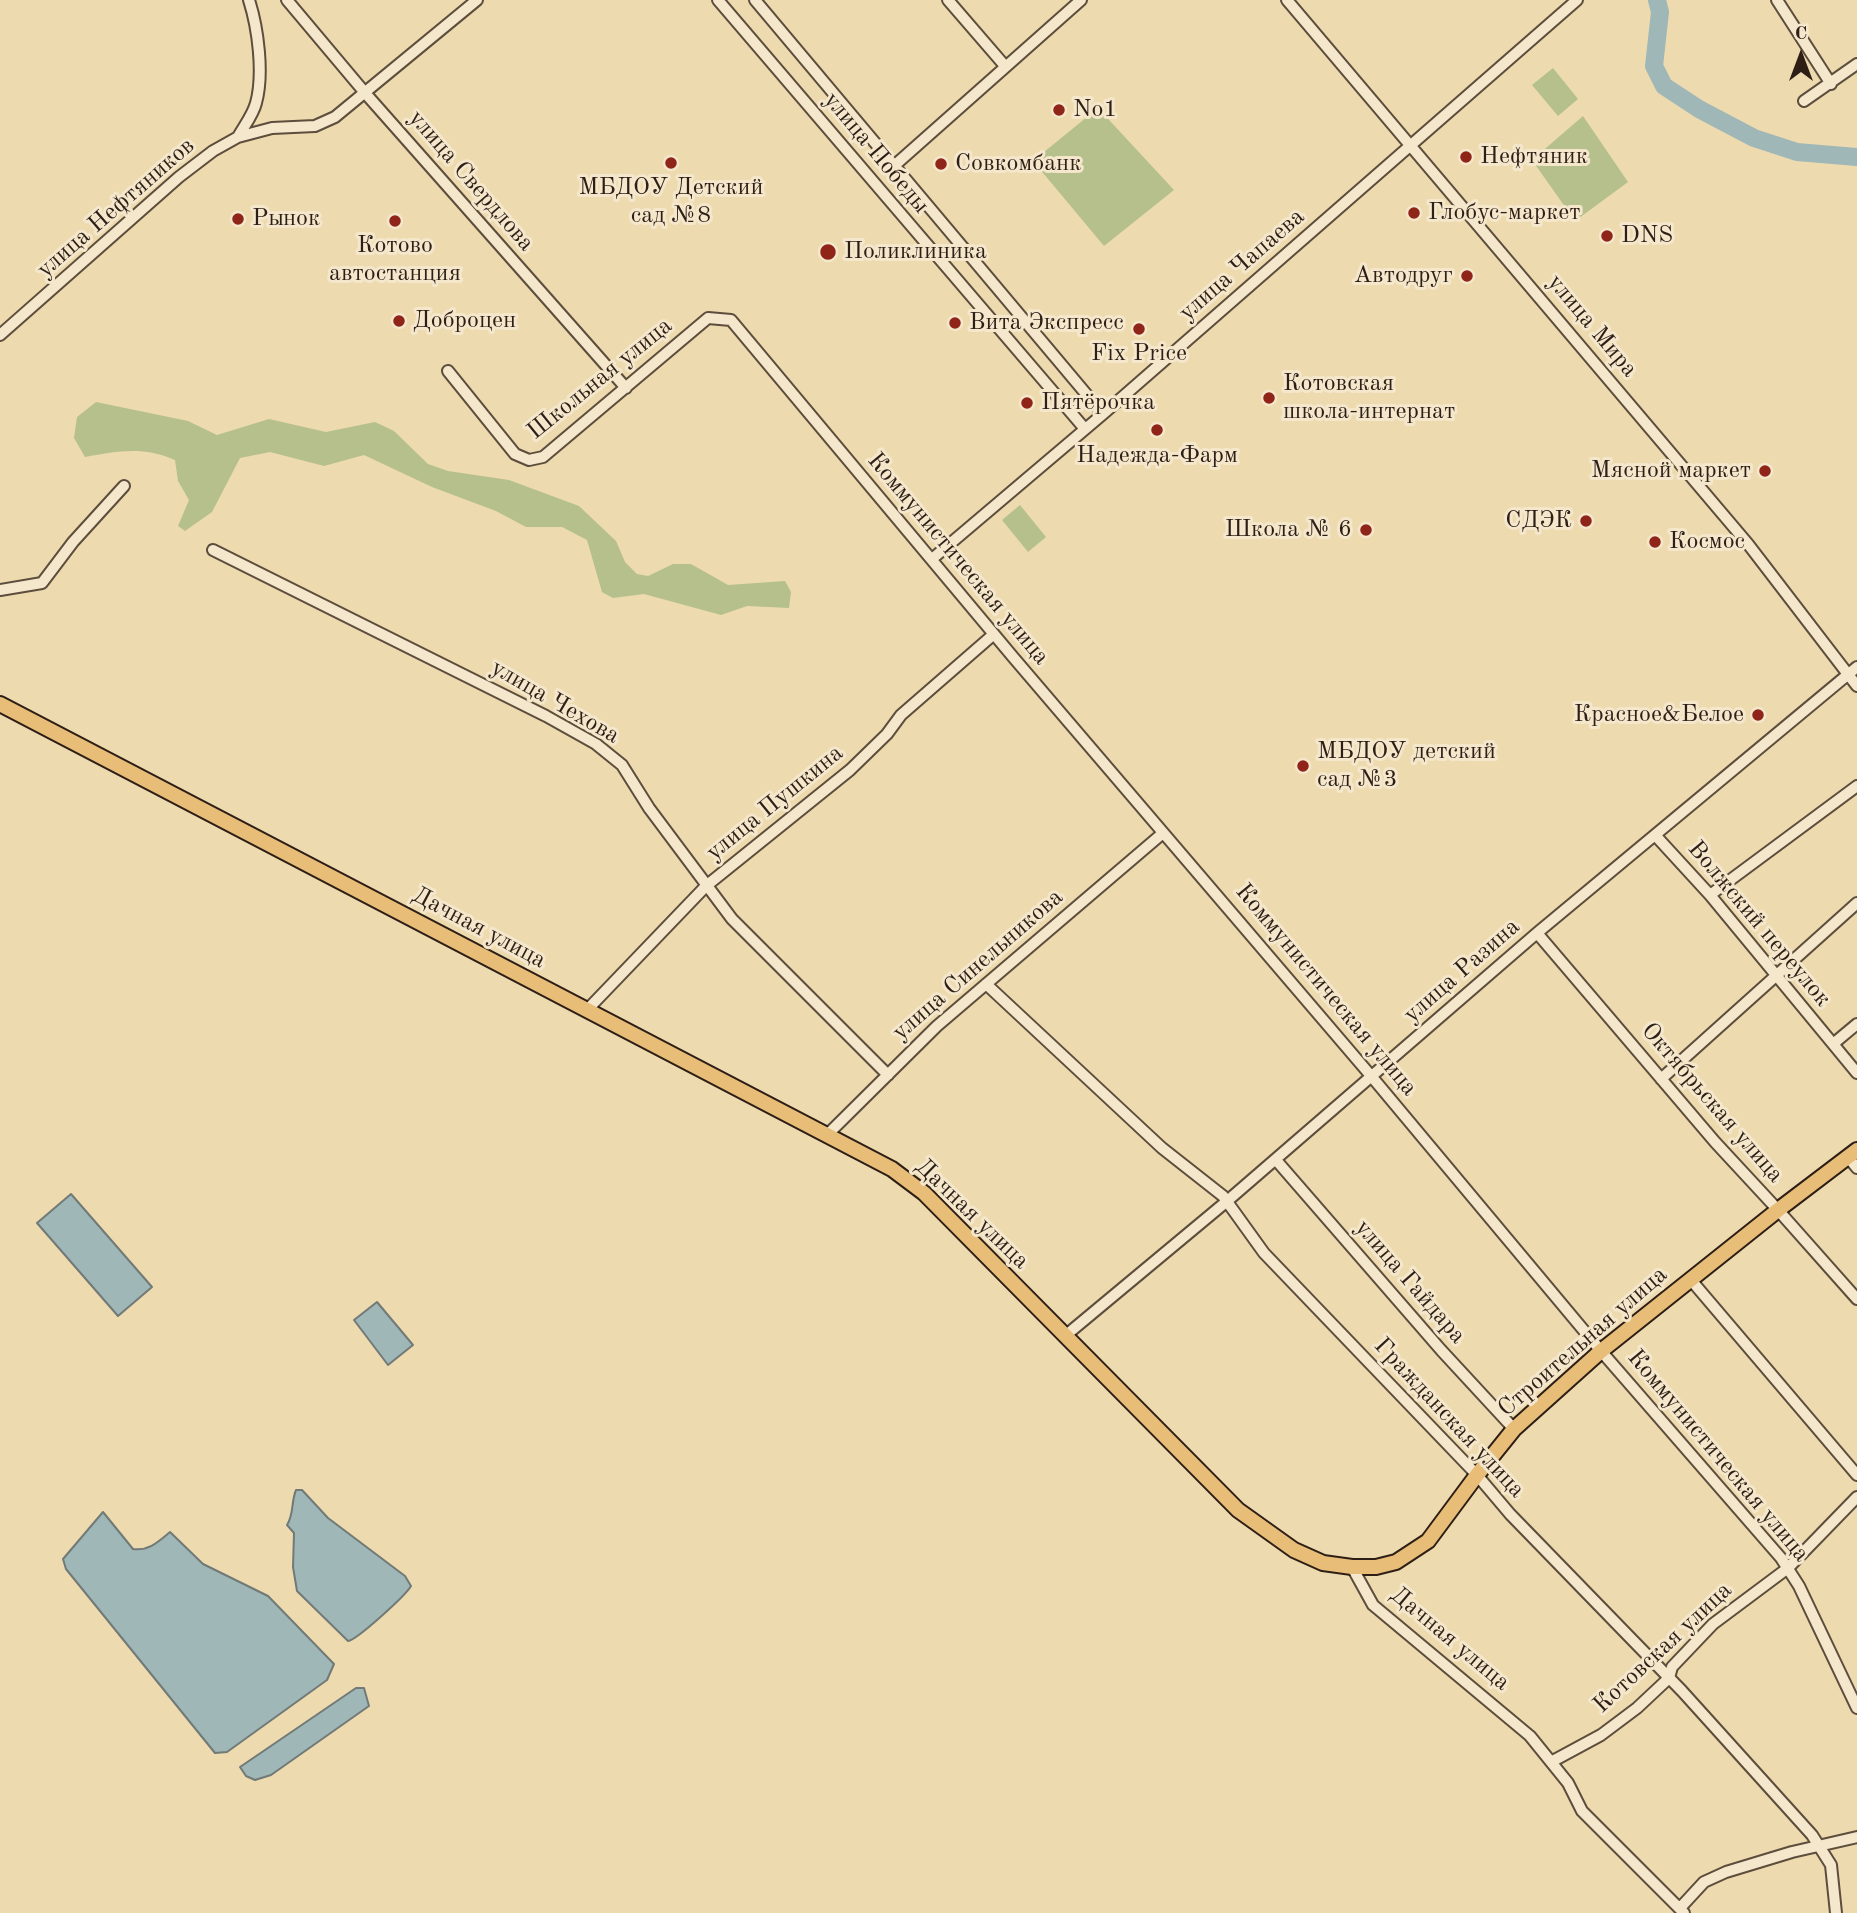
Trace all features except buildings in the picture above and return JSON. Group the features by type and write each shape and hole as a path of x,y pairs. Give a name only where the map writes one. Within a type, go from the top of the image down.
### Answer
{"main road":[{"name":"Дачная улица","path":"0,704 892,1169 924,1193 1238,1510 1294,1550 1323,1563 1352,1567"},
{"name":"Строительная улица","path":"1352,1567 1376,1567 1396,1562 1429,1541 1514,1429 1601,1351 1690,1280 1778,1210 1854,1158"}],"street":[{"path":"238,137 256,105 260,78 253,15 248,0"},
{"name":"улица Свердлова","path":"288,0 366,94 626,388"},
{"name":"улица Нефтяников","path":"0,335 179,177 213,151 238,137 272,128 315,126 335,117 366,94 464,4 477,0"},
{"name":"улица Победы","path":"718,0 1085,429"},
{"name":"улица Победы","path":"755,0 1103,414"},
{"path":"948,0 1005,66"},
{"path":"895,165 1082,0"},
{"name":"улица Мира","path":"1287,0 1748,544 1852,670 1857,686"},
{"name":"улица Чапаева","path":"932,559 1103,414 1577,0"},
{"path":"1777,0 1831,84"},
{"path":"1804,101 1857,64"},
{"name":"Школьная улица","path":"448,370 515,454 529,460 543,457 708,318 731,320"},
{"name":"Коммунистическая улица","path":"731,320 1601,1351 1788,1568 1857,1708"},
{"path":"0,590 42,583 72,542 124,486"},
{"name":"улица Чехова","path":"213,550 596,744 622,765 649,808 732,919 888,1074"},
{"name":"улица Пушкина","path":"587,1010 706,886 850,770 887,734 901,715 994,634"},
{"name":"улица Разина","path":"1065,1336 1276,1160 1537,933 1852,670"},
{"path":"1710,895 1857,786"},
{"name":"улица Синельникова","path":"827,1135 937,1026 1163,833"},
{"name":"Волжский переулок","path":"1655,835 1710,895 1857,1073"},
{"path":"1661,1079 1857,903"},
{"name":"Октябрьская улица","path":"1537,933 1715,1142 1857,1299"},
{"name":"Гражданская улица","path":"986,984 1162,1148 1223,1196 1264,1253 1669,1678 1812,1835 1831,1865 1836,1913"},
{"path":"1833,1044 1857,1024"},
{"name":"улица Гайдара","path":"1276,1160 1441,1350 1514,1429"},
{"path":"1690,1280 1857,1475"},
{"name":"Котовская улица","path":"1551,1762 1601,1735 1637,1708 1669,1678 1672,1667 1713,1624 1788,1568 1857,1497"},
{"name":"Дачная улица","path":"1352,1567 1373,1605 1530,1736 1568,1783 1582,1811 1682,1911"},
{"path":"1682,1911 1704,1882 1726,1872 1792,1852 1857,1837"}],"green space":[{"path":"1553,68 1578,99 1558,116 1532,85"},
{"path":"1098,108 1174,190 1104,246 1033,161"},
{"path":"1583,116 1628,182 1575,221 1532,160"},
{"path":"96,402 188,421 217,435 269,419 326,432 375,422 394,431 428,464 448,471 509,480 579,506 616,541 625,562 637,574 648,576 673,564 691,564 728,585 785,581 791,592 789,608 747,606 721,615 644,594 613,598 602,592 587,540 562,527 526,527 496,511 432,487 364,455 324,466 270,452 240,458 212,512 185,531 178,526 189,500 178,481 175,460 141,451 85,457 74,438 77,417"},
{"path":"1020,505 1046,537 1028,552 1002,520"}],"water":[{"path":"71,1194 152,1287 118,1316 37,1223"},
{"path":"377,1302 413,1345 388,1365 354,1320"},
{"path":"296,1490 302,1490 328,1518 405,1576 411,1586 381,1616 348,1641 297,1591 293,1567 294,1533 287,1525"},
{"path":"103,1512 133,1549 149,1547 170,1532 203,1564 268,1596 334,1664 327,1680 227,1752 215,1753 66,1569 63,1559"},
{"path":"356,1688 364,1688 369,1706 271,1775 255,1780 246,1776 240,1767"}],"waterway":[{"path":"1657,0 1660,12 1654,66 1664,86 1699,109 1754,138 1797,152 1857,157"}],"place":[{"name":"No1","path":"1059,110"},
{"name":"Нефтяник","path":"1466,157"},
{"name":"МБДОУ Детский сад №8","path":"671,163"},
{"name":"Совкомбанк","path":"941,164"},
{"name":"Глобус-маркет","path":"1414,213"},
{"name":"Рынок","path":"238,219"},
{"name":"Котово автостанция","path":"395,221"},
{"name":"DNS","path":"1607,236"},
{"name":"Поликлиника","path":"828,252"},
{"name":"Автодруг","path":"1467,276"},
{"name":"Доброцен","path":"399,321"},
{"name":"Вита Экспресс","path":"955,323"},
{"name":"Fix Price","path":"1139,329"},
{"name":"Котовская школа-интернат","path":"1269,398"},
{"name":"Пятёрочка","path":"1027,403"},
{"name":"Надежда-Фарм","path":"1157,430"},
{"name":"Мясной маркет","path":"1765,471"},
{"name":"СДЭК","path":"1586,521"},
{"name":"Школа № 6","path":"1366,530"},
{"name":"Космос","path":"1655,542"},
{"name":"Красное&Белое","path":"1758,715"},
{"name":"МБДОУ детский сад №3","path":"1303,766"}]}
